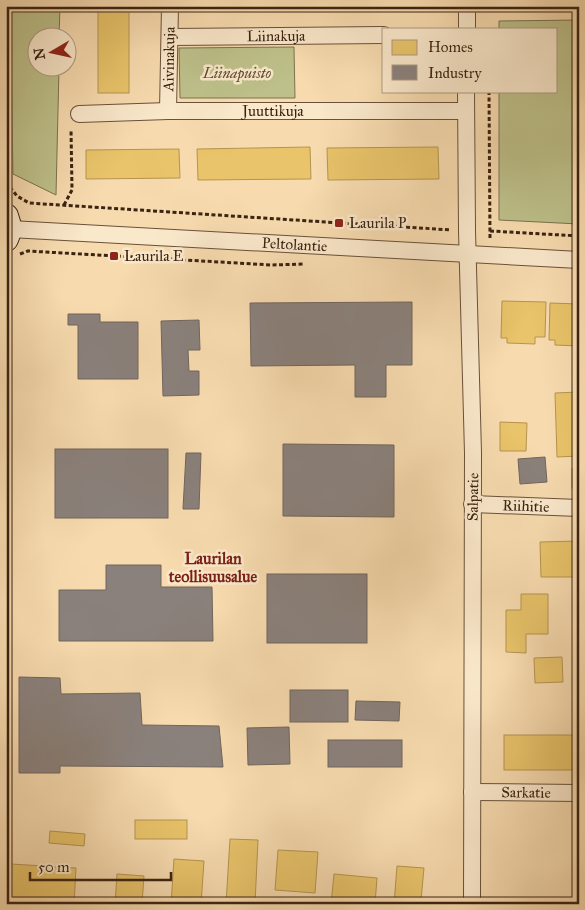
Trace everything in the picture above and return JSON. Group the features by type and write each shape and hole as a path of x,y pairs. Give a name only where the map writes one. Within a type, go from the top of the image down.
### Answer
{"street":[{"name":"Aivinakuja","path":"168,111 170,6"},
{"path":"466,28 467,6"},
{"name":"Liinakuja","path":"170,36 382,35"},
{"name":"Salpatie","path":"466,92 472,504 472,904"},
{"name":"Juuttikuja","path":"79,114 168,111 466,111"},
{"name":"Peltolantie","path":"7,228 579,260"},
{"name":"Riihitie","path":"472,504 579,508"},
{"name":"Sarkatie","path":"472,792 579,793"}],"path":[{"path":"63,205 72,190 72,120 79,114"},
{"path":"6,182 17,196 30,203 467,231 579,236"}],"green space":[{"path":"10,6 60,6 59,28 28,28 28,78 59,78 56,195 13,174"},
{"path":"579,20 579,224 499,220 499,92 558,92 558,28 499,28 499,21"},
{"name":"Liinapuisto","path":"294,47 295,98 180,98 179,48"}],"building: Homes":[{"path":"98,6 129,6 129,93 98,93"},
{"path":"310,147 311,179 198,180 197,149"},
{"path":"438,147 439,179 328,180 327,148"},
{"path":"179,149 180,178 86,179 86,150"},
{"path":"502,301 546,302 545,337 535,337 535,344 507,343 507,338 501,338"},
{"path":"550,303 579,304 579,346 555,345 555,340 549,340"},
{"path":"579,392 579,456 557,457 555,393"},
{"path":"500,422 527,423 526,451 500,451"},
{"path":"572,469 579,469 579,488 572,488"},
{"path":"579,541 579,577 541,577 540,542"},
{"path":"521,594 548,594 548,634 526,634 526,653 506,652 506,610 521,610"},
{"path":"562,657 563,682 535,683 534,658"},
{"path":"504,735 579,735 579,770 504,770"},
{"path":"135,820 187,820 187,839 135,839"},
{"path":"50,831 85,834 84,846 49,843"},
{"path":"230,839 258,840 255,904 226,904"},
{"path":"278,850 318,852 315,893 275,890"},
{"path":"174,859 204,861 201,904 171,904"},
{"path":"11,864 76,868 74,904 9,901"},
{"path":"397,866 424,868 421,900 442,904 394,904"},
{"path":"117,874 144,876 142,904 115,904"},
{"path":"334,874 377,878 375,904 331,904"},
{"path":"277,898 299,900 299,904 277,904"}],"building: Industry":[{"path":"412,302 412,365 386,365 386,397 355,397 355,365 251,366 250,303"},
{"path":"68,314 100,314 100,322 138,322 138,379 78,379 78,325 68,325"},
{"path":"199,320 200,350 188,350 189,371 199,371 199,395 163,396 161,321"},
{"path":"283,444 394,445 394,517 283,516"},
{"path":"55,449 168,449 168,518 55,518"},
{"path":"186,453 201,453 199,509 183,509"},
{"path":"545,457 547,482 520,484 518,459"},
{"path":"106,565 161,565 161,587 212,587 213,641 59,641 59,590 106,590"},
{"path":"267,574 367,574 367,643 267,643"},
{"path":"19,677 60,678 61,694 140,693 142,725 219,726 223,767 60,766 60,773 19,773"},
{"path":"290,690 348,690 348,722 290,722"},
{"path":"356,701 400,702 399,721 355,720"},
{"path":"289,727 290,764 248,765 247,728"},
{"path":"328,740 402,740 402,767 328,767"}],"place":[{"name":"Laurila P","path":"339,223"},
{"name":"Laurila E","path":"114,256"}],"district":[{"name":"Laurilan teollisuusalue","path":"213,567"}]}
